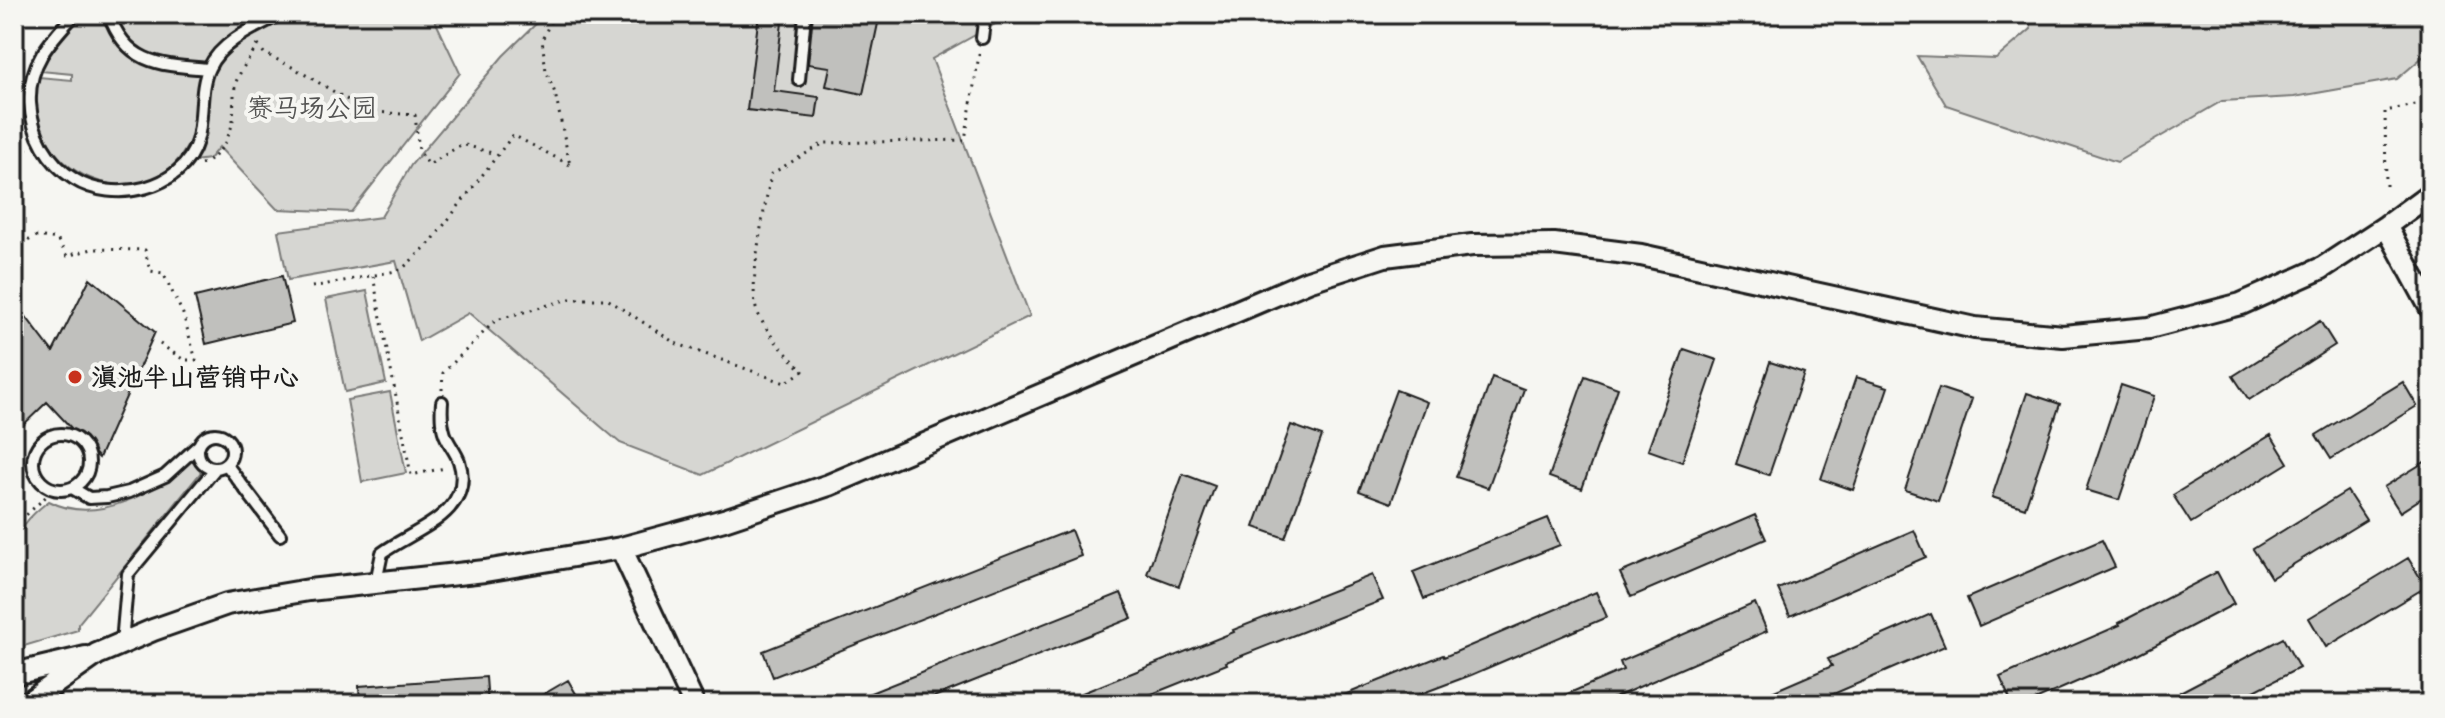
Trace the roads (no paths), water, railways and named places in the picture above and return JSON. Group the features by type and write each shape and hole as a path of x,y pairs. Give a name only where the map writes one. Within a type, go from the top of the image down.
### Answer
{"street":[{"path":"14,674 97,654 227,604 309,590 485,571 621,548 724,520 829,485 1308,281 1385,256 1472,245 1554,244 1641,255 1975,328 2063,336 2149,328 2241,304 2322,268 2431,193"},
{"path":"2386,226 2431,309"},
{"path":"621,548 694,704"},
{"path":"26,704 97,654"}],"lane":[{"path":"75,14 44,48 33,72 31,115 37,135 50,158 63,172 78,182 103,191 130,191 173,174 196,145 208,69 241,35 281,14"},
{"path":"109,14 116,33 139,56 171,66 208,69"},
{"path":"799,80 805,14"},
{"path":"982,38 985,14"},
{"path":"376,582 382,553 437,521 453,503 461,480 461,465 443,428 442,402"},
{"path":"72,488 80,482 88,465 85,448 62,435 53,436 39,445 33,462 38,479 54,489 72,488 89,498 129,492 165,476 199,445"},
{"path":"122,643 128,574 232,454 226,438 211,435 201,440 200,461 209,468 221,466"},
{"path":"221,466 280,535"}],"place":[{"name":"滇池半山营销中心","path":"75,377"}],"park label":[{"name":"赛马场公园","path":"312,108"}]}
